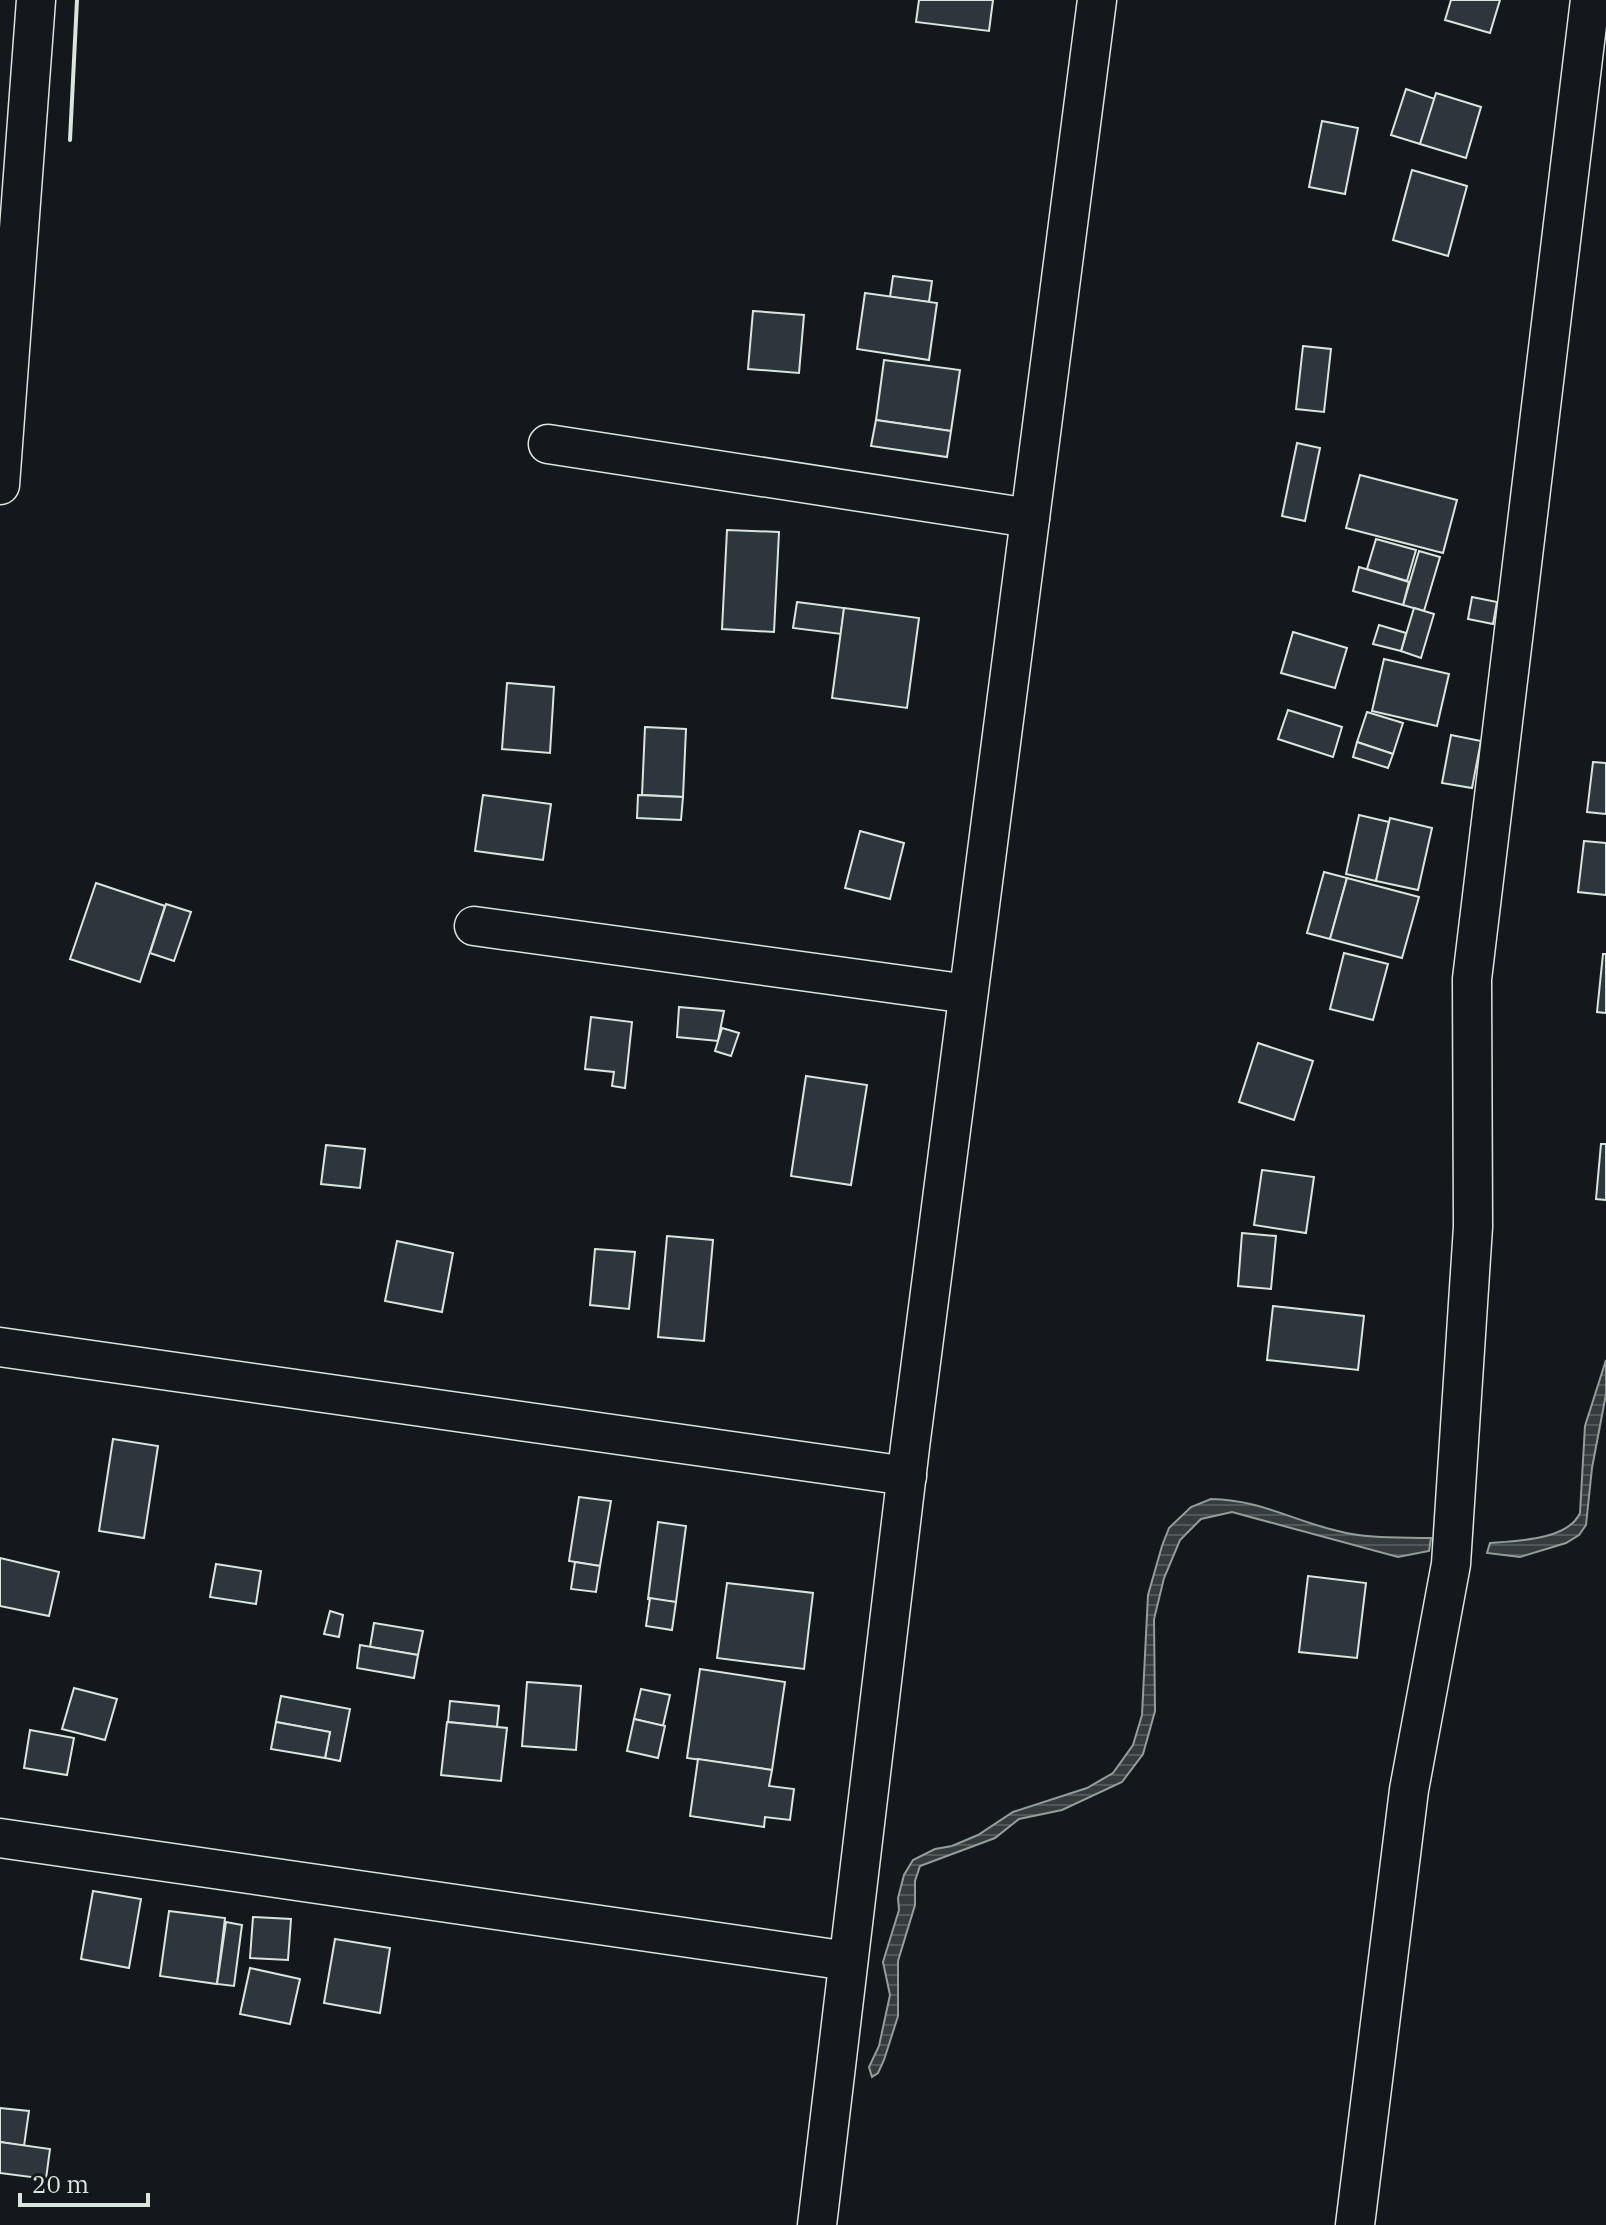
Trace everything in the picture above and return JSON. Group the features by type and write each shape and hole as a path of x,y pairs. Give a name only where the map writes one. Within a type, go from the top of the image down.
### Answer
{"street":[{"path":"0,485 36,0"},
{"path":"817,2225 907,1476 1097,0"},
{"path":"1355,2225 1409,1790 1451,1564 1473,1227 1472,979 1590,0"},
{"path":"548,444 1030,518"},
{"path":"474,926 968,994"},
{"path":"0,1347 907,1476"},
{"path":"0,1838 848,1961"}],"shaded area":[{"path":"1606,1360 1606,1394 1592,1468 1586,1525 1579,1535 1566,1543 1520,1557 1487,1553 1490,1543 1527,1540 1565,1529 1580,1513 1585,1426"},
{"path":"1211,1499 1246,1503 1350,1534 1431,1538 1429,1551 1398,1557 1232,1512 1201,1519 1180,1540 1164,1578 1154,1619 1155,1711 1143,1754 1122,1782 1062,1810 1019,1819 995,1838 920,1866 915,1881 915,1905 898,1961 898,2016 884,2060 878,2073 872,2077 869,2067 879,2046 890,1995 883,1962 899,1910 898,1898 904,1875 913,1860 935,1849 952,1846 978,1835 1013,1812 1087,1788 1113,1773 1133,1745 1142,1715 1148,1595 1162,1546 1169,1528 1191,1507"}],"building":[{"path":"919,0 993,0 989,31 916,22"},
{"path":"1451,0 1500,0 1490,33 1445,20"},
{"path":"1406,89 1435,99 1420,144 1391,135"},
{"path":"1436,93 1481,107 1466,158 1420,144"},
{"path":"1322,121 1358,128 1345,194 1309,187"},
{"path":"1412,170 1467,186 1448,256 1393,240"},
{"path":"893,276 932,281 929,302 890,297"},
{"path":"865,293 937,303 929,360 857,349"},
{"path":"753,311 804,315 799,373 748,369"},
{"path":"1303,346 1331,349 1324,412 1296,409"},
{"path":"884,360 960,370 951,431 876,420"},
{"path":"876,420 951,431 947,457 871,446"},
{"path":"1297,443 1320,448 1305,521 1282,516"},
{"path":"1360,475 1457,500 1443,553 1346,528"},
{"path":"727,530 779,532 774,632 722,629"},
{"path":"1376,539 1416,550 1407,581 1367,569"},
{"path":"1419,551 1440,557 1424,611 1403,605"},
{"path":"1359,567 1409,582 1403,605 1353,591"},
{"path":"1472,597 1497,602 1493,624 1468,619"},
{"path":"797,602 844,608 841,634 793,628"},
{"path":"844,608 919,618 907,708 832,698"},
{"path":"1414,608 1434,614 1421,658 1401,651"},
{"path":"1379,625 1406,633 1401,651 1373,644"},
{"path":"1293,632 1347,648 1335,688 1281,673"},
{"path":"1384,659 1449,674 1437,726 1372,711"},
{"path":"507,683 554,687 550,753 502,749"},
{"path":"1288,710 1342,727 1333,757 1278,739"},
{"path":"1367,712 1403,723 1393,754 1357,742"},
{"path":"645,727 686,729 683,797 642,795"},
{"path":"1451,735 1481,741 1472,788 1442,783"},
{"path":"1357,742 1393,754 1388,768 1353,757"},
{"path":"1593,762 1606,763 1606,814 1587,812"},
{"path":"483,795 551,804 543,860 475,851"},
{"path":"638,795 683,797 681,820 637,818"},
{"path":"1359,815 1389,822 1376,881 1346,874"},
{"path":"1390,818 1432,828 1418,890 1376,881"},
{"path":"860,831 904,843 890,899 845,888"},
{"path":"1584,841 1606,843 1606,895 1578,892"},
{"path":"1324,872 1347,878 1330,939 1307,933"},
{"path":"1347,878 1419,897 1402,958 1330,939"},
{"path":"96,883 165,906 140,982 70,959"},
{"path":"166,904 191,912 174,961 150,953"},
{"path":"1344,953 1388,964 1373,1020 1330,1009"},
{"path":"1603,954 1606,954 1606,1013 1597,1012"},
{"path":"679,1007 724,1011 718,1041 677,1037"},
{"path":"591,1017 632,1022 625,1088 612,1086 614,1072 585,1069"},
{"path":"722,1028 739,1033 731,1056 715,1051"},
{"path":"1258,1043 1313,1061 1294,1120 1239,1102"},
{"path":"806,1076 867,1085 851,1185 791,1176"},
{"path":"1601,1144 1606,1144 1606,1200 1596,1199"},
{"path":"326,1145 365,1149 360,1188 321,1184"},
{"path":"1262,1170 1314,1177 1306,1233 1254,1225"},
{"path":"1242,1233 1276,1236 1271,1289 1238,1286"},
{"path":"667,1236 713,1240 704,1341 658,1337"},
{"path":"397,1241 453,1253 442,1312 385,1301"},
{"path":"595,1249 635,1252 629,1309 590,1305"},
{"path":"1273,1306 1364,1316 1358,1370 1267,1360"},
{"path":"113,1439 158,1446 144,1538 99,1531"},
{"path":"579,1497 611,1501 600,1566 569,1561"},
{"path":"658,1522 686,1526 676,1602 648,1599"},
{"path":"0,1558 59,1572 49,1616 0,1606"},
{"path":"575,1562 600,1566 596,1592 571,1589"},
{"path":"216,1564 261,1571 256,1604 210,1597"},
{"path":"1308,1576 1366,1583 1357,1658 1299,1652"},
{"path":"727,1583 813,1593 804,1669 717,1658"},
{"path":"650,1598 676,1602 672,1630 646,1626"},
{"path":"330,1611 343,1615 339,1637 324,1634"},
{"path":"374,1623 423,1631 418,1655 370,1647"},
{"path":"360,1645 418,1655 414,1678 357,1668"},
{"path":"700,1669 785,1682 772,1770 687,1758"},
{"path":"527,1682 581,1686 576,1750 522,1746"},
{"path":"74,1688 117,1699 105,1740 62,1729"},
{"path":"641,1689 670,1695 663,1726 634,1719"},
{"path":"281,1696 350,1709 340,1761 325,1758 330,1732 276,1722"},
{"path":"450,1701 499,1706 497,1727 448,1722"},
{"path":"634,1719 665,1726 658,1758 627,1751"},
{"path":"276,1722 330,1732 325,1758 271,1749"},
{"path":"447,1722 507,1728 501,1781 441,1775"},
{"path":"30,1730 74,1738 67,1775 24,1768"},
{"path":"698,1759 772,1770 769,1786 794,1789 790,1820 765,1817 764,1827 690,1816"},
{"path":"93,1891 141,1899 129,1968 81,1959"},
{"path":"169,1911 225,1918 217,1984 160,1976"},
{"path":"253,1917 291,1919 288,1960 250,1958"},
{"path":"226,1922 242,1925 234,1986 217,1984"},
{"path":"335,1939 390,1948 380,2013 324,2003"},
{"path":"250,1968 300,1979 290,2024 240,2014"},
{"path":"0,2108 29,2111 24,2146 0,2142"},
{"path":"0,2142 50,2149 46,2179 0,2173"}],"wall":[{"path":"70,140 77,0"}]}
